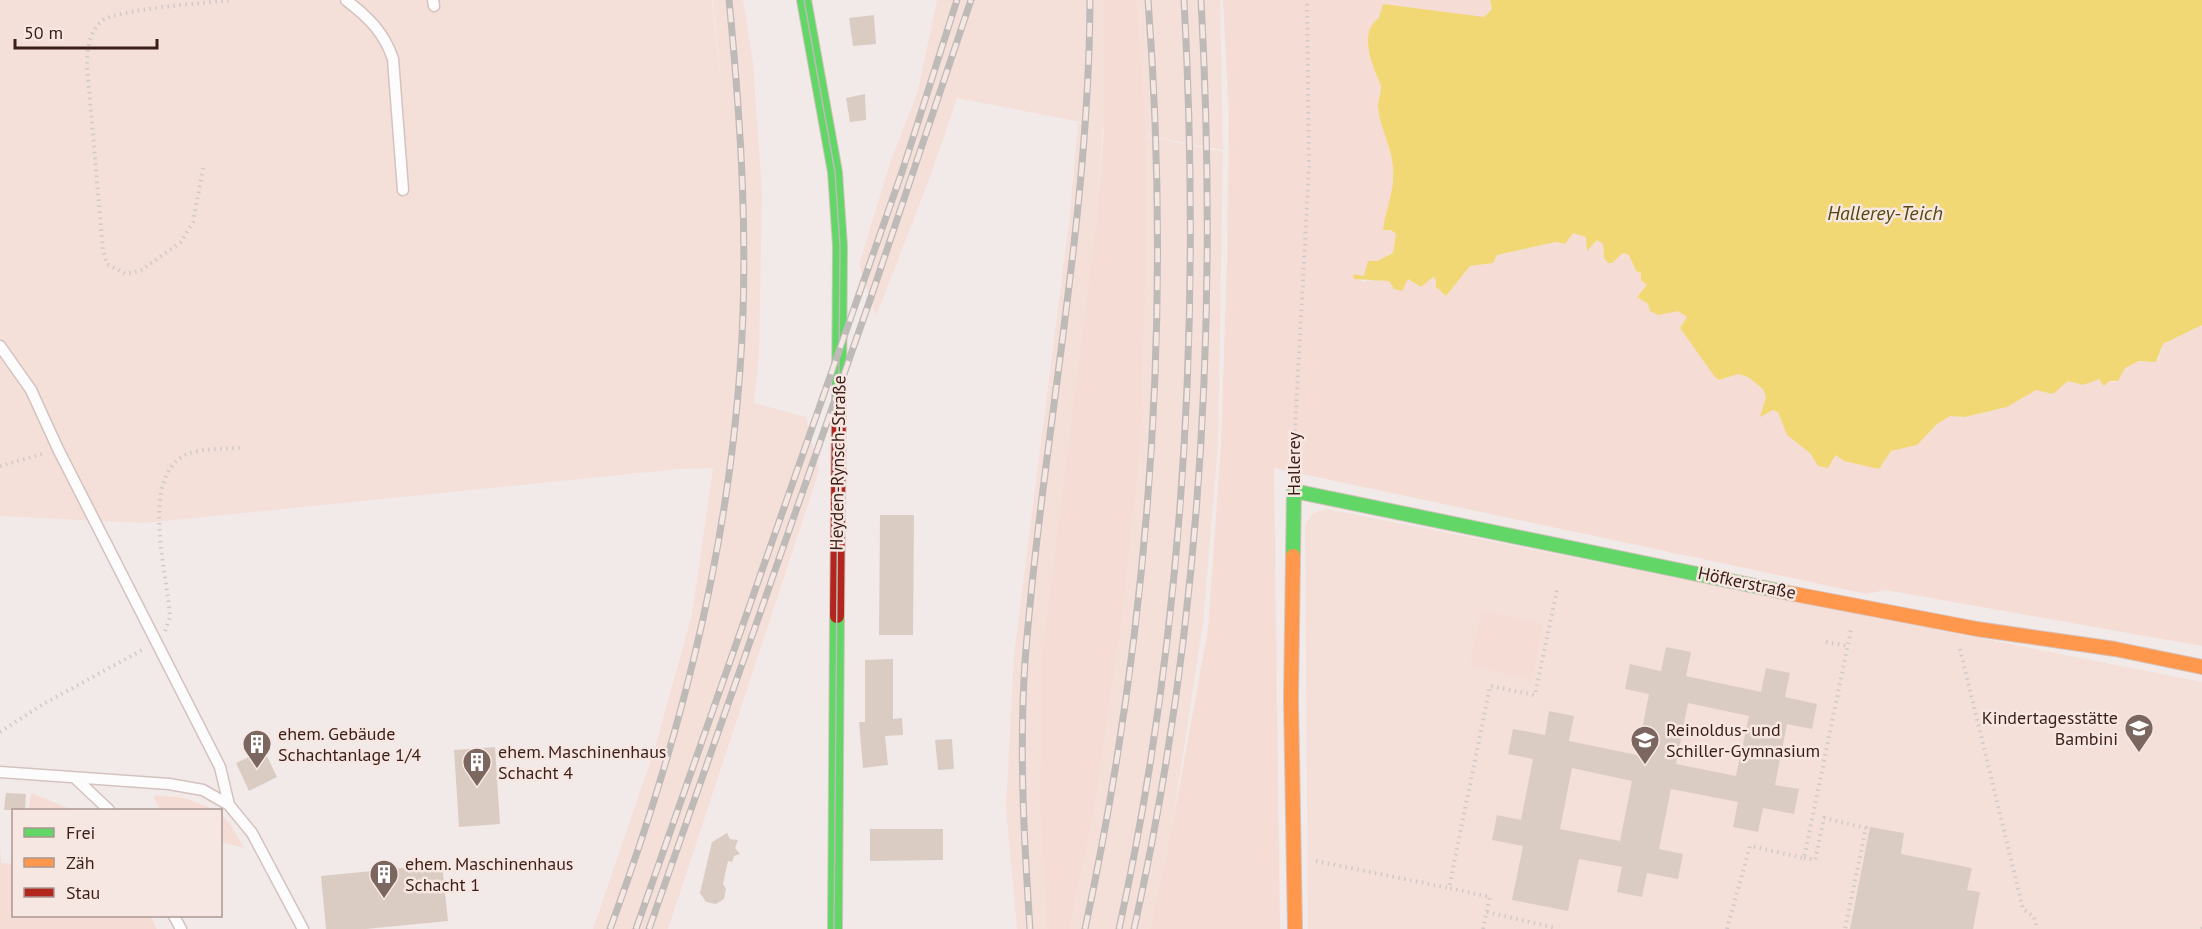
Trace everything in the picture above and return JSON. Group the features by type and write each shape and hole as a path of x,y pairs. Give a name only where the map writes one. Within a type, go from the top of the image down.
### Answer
{"street":[{"name":"Heyden-Rynsch-Straße","path":"804,0 835,172 840,246 835,929"},
{"name":"Höfkerstraße","path":"1294,491 1855,606 2115,649 2202,667"},
{"name":"Hallerey","path":"1294,491 1291,699 1295,929"}],"lane":[{"path":"346,0 372,20 388,43 393,59 404,190"},
{"path":"0,345 31,390 58,449 220,767 229,805"},
{"path":"0,772 169,784 203,790 229,805 252,833 303,929"},
{"path":"75,778 108,809"}],"path":[{"path":"203,168 193,222 181,242 140,271 126,274 107,264 103,251 87,65 87,47 93,34 102,21 120,15 231,0"},
{"name":"Hallerey","path":"1294,491 1293,442 1309,167 1307,0"},
{"path":"0,466 58,449"},
{"path":"1449,888 1490,686 1535,695 1557,590"},
{"path":"1804,858 1855,606"},
{"path":"1826,642 1847,646"},
{"path":"1960,648 2002,827 2013,859 2023,909 2034,917 2037,929"},
{"path":"1727,929 1750,846 1815,860 1824,818 1866,828 1845,929"},
{"path":"1313,860 1490,897 1483,929"},
{"path":"1487,912 1558,929"}],"shaded area":[{"path":"0,0 712,0 723,104 713,0 743,0 753,62 762,193 759,354 754,403 806,417 819,471 668,929 593,929 655,748 692,614 713,468 679,469 144,523 0,516"},
{"path":"937,0 1220,0 1223,150 1103,127 1096,224 1041,660 1040,812 1047,929 1017,929 1006,808 1014,655 1070,214 1078,123 1101,126 957,98 929,180 876,316 859,265 890,163 918,91"},
{"path":"1104,0 1136,0 1146,136 1146,271 1140,451 1123,612 1093,818 1069,929 1047,929 1040,812 1041,660 1096,224 1104,128"},
{"path":"1223,0 1490,0 1492,9 1484,17 1379,18 1369,32 1371,58 1381,85 1379,114 1393,168 1392,191 1383,230 1391,230 1396,234 1393,253 1377,261 1364,276 1353,274 1363,282 1408,279 1421,287 1433,277 1437,288 1446,296 1470,266 1493,263 1497,255 1556,242 1563,244 1573,233 1584,235 1593,246 1597,240 1603,244 1604,257 1612,263 1623,253 1629,255 1636,271 1641,273 1641,280 1647,285 1637,297 1648,304 1650,311 1678,311 1687,317 1680,328 1719,380 1738,374 1748,377 1763,389 1766,397 1761,416 1773,410 1778,412 1787,435 1810,453 1818,466 1825,468 1834,461 1836,455 1879,469 1891,451 1917,445 1937,424 1950,416 1965,417 2007,407 2036,390 2053,394 2068,381 2078,384 2095,379 2116,382 2128,366 2136,362 2159,359 2163,344 2202,325 2202,646 1885,590 1867,594 1274,468 1280,929 1150,929 1171,833 1208,629 1221,446 1227,259 1229,118"},
{"path":"1146,136 1223,152 1218,443 1203,623 1171,833 1150,929 1069,929 1093,818 1123,612 1140,451 1146,271"},
{"name":"Reinoldus- und Schiller-Gymnasium","path":"1327,509 2202,682 2202,929 1308,929 1305,525 1313,513"},
{"path":"1481,611 1543,624 1532,679 1470,666"},
{"path":"31,793 71,809 29,809"},
{"path":"155,795 185,798 212,809 160,809 154,798"},
{"path":"222,816 230,824 244,848 222,842"},
{"path":"0,845 1,863 12,864 12,917 151,917 157,929 0,929"}],"water":[{"name":"Hallerey-Teich","path":"1490,0 2202,0 2202,325 2163,344 2156,362 2139,361 2125,368 2118,381 2109,381 2104,386 2099,379 2083,385 2068,381 2053,394 2036,390 2007,407 1965,417 1950,416 1937,424 1917,445 1891,451 1879,469 1844,461 1836,455 1828,468 1818,466 1810,453 1787,435 1778,412 1773,410 1760,417 1766,397 1763,389 1748,377 1738,374 1719,380 1715,377 1680,328 1687,317 1678,311 1658,315 1650,311 1648,304 1637,297 1647,285 1641,280 1641,273 1636,271 1629,255 1623,253 1612,263 1608,263 1604,258 1603,244 1597,240 1587,251 1586,237 1573,233 1565,244 1556,242 1497,255 1493,263 1470,266 1446,296 1436,287 1436,280 1433,277 1421,287 1408,279 1402,291 1394,289 1389,281 1354,279 1353,274 1364,276 1368,261 1377,261 1393,253 1396,234 1391,230 1383,230 1392,192 1393,168 1379,114 1381,85 1371,58 1369,32 1379,18 1383,4 1484,17 1492,9"}],"building":[{"path":"874,15 876,44 853,46 849,18"},
{"path":"865,94 866,120 850,122 846,98"},
{"path":"880,515 914,515 913,635 879,635"},
{"path":"1666,647 1691,652 1686,676 1761,692 1766,668 1790,673 1785,697 1817,704 1812,729 1787,724 1775,785 1799,789 1794,814 1763,808 1758,832 1733,827 1738,802 1671,789 1659,849 1683,854 1678,879 1647,873 1642,897 1617,892 1622,867 1579,859 1568,911 1512,900 1523,846 1492,840 1497,815 1521,820 1533,759 1508,754 1513,729 1545,735 1549,711 1574,716 1569,741 1637,755 1649,694 1625,689 1630,664 1661,671","holes":["1688,703 1749,716 1736,776 1676,764","1572,768 1632,781 1620,841 1560,829"]},
{"path":"893,659 893,719 902,718 903,735 885,736 888,765 863,768 859,722 865,722 865,660"},
{"path":"952,739 954,769 938,770 935,740"},
{"name":"ehem. Maschinenhaus Schacht 4","path":"495,747 500,824 459,827 454,750"},
{"name":"ehem. Gebäude Schachtanlage 1/4","path":"264,750 277,777 249,791 236,763"},
{"path":"6,793 26,794 25,809 4,810"},
{"path":"1870,827 1904,833 1901,854 1972,868 1967,890 1980,892 1973,929 1850,929"},
{"path":"870,829 943,829 943,860 870,861"},
{"path":"727,833 730,839 738,840 735,848 740,854 734,856 732,862 728,861 723,884 726,889 724,899 716,904 706,902 700,893 712,842"},
{"name":"ehem. Maschinenhaus Schacht 1","path":"442,864 448,921 366,929 326,929 321,876"}],"tram line":[{"path":"804,0 835,172 840,246 834,929"}],"railway":[{"path":"610,929 657,792 695,654 723,513 733,442 743,324 744,231 737,92 729,0"},
{"path":"636,929 903,169 957,0"},
{"path":"649,929 870,300 971,0"},
{"path":"1030,929 1022,762 1025,662 1042,496 1064,331 1082,166 1088,83 1090,0"},
{"path":"1085,929 1108,814 1126,698 1140,582 1150,467 1156,351 1158,234 1155,117 1148,0"},
{"path":"1119,929 1142,814 1160,699 1183,467 1189,350 1190,234 1189,117 1184,0"},
{"path":"1134,929 1157,815 1176,699 1190,583 1199,467 1205,350 1207,233 1206,116 1201,0"}],"traffic: fast":[{"path":"804,0 835,172 840,246 839,403"},
{"path":"1293,556 1294,491 1789,593"},
{"path":"835,929 837,616"}],"traffic: slow":[{"path":"1293,556 1291,699 1295,929"},
{"path":"1789,593 1977,629 2115,649 2202,667"}],"traffic: jam":[{"path":"837,616 839,403"}],"place":[{"name":"Kindertagesstätte Bambini","path":"2139,754"},
{"name":"Reinoldus- und Schiller-Gymnasium","path":"1645,766"},
{"name":"ehem. Gebäude Schachtanlage 1/4","path":"257,770"},
{"name":"ehem. Maschinenhaus Schacht 4","path":"477,788"},
{"name":"ehem. Maschinenhaus Schacht 1","path":"384,900"}]}
